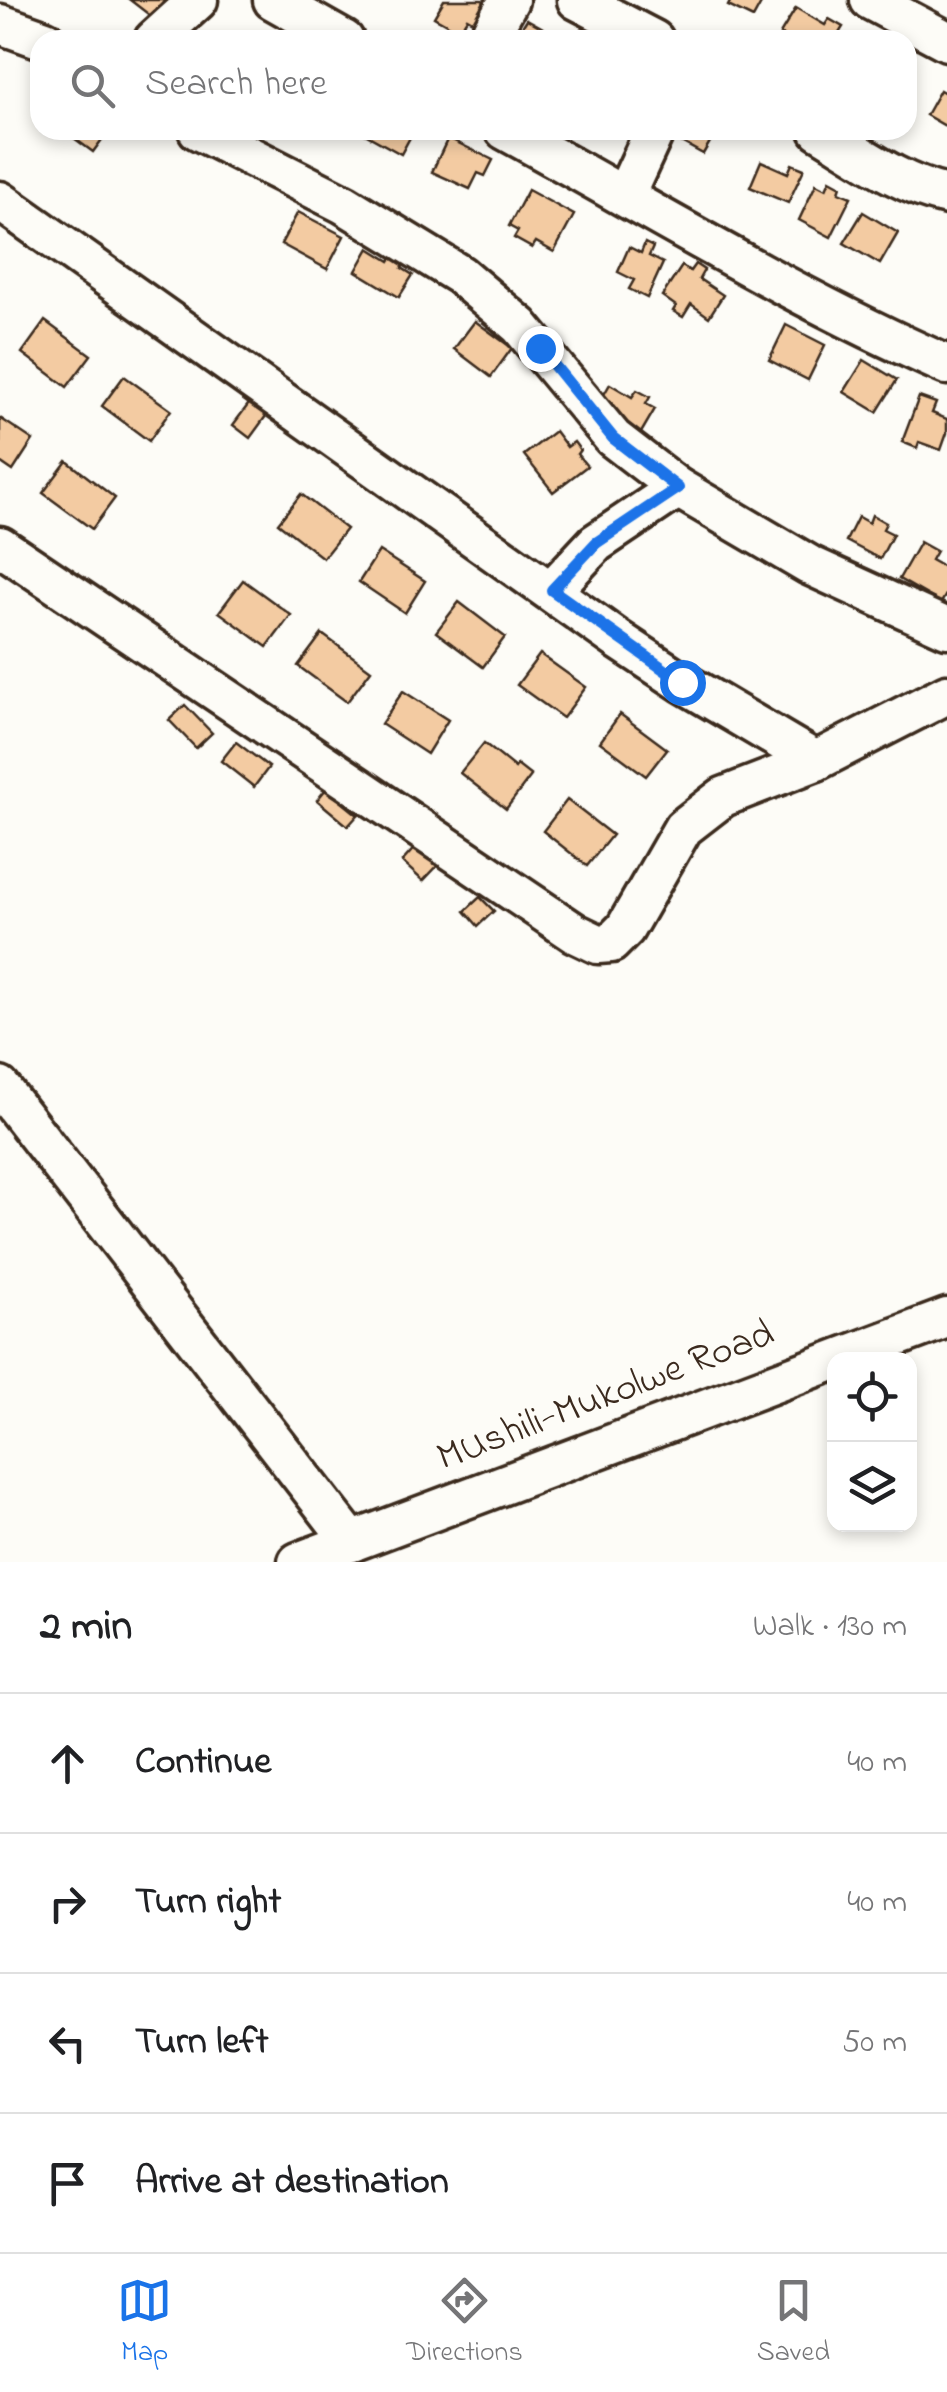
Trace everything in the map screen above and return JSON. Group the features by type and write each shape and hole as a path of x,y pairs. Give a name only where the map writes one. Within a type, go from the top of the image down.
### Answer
{"street":[{"path":"165,30 198,0"},
{"path":"273,0 326,30"},
{"path":"492,30 509,0"},
{"path":"577,0 635,30"},
{"path":"870,0 947,41"},
{"path":"0,24 30,35"},
{"path":"218,140 344,204 460,275 531,337 613,438 678,488 810,565 947,628"},
{"path":"523,140 808,297 947,364"},
{"path":"625,196 650,140"},
{"path":"835,140 896,176 947,195"},
{"path":"0,201 682,682 816,761"},
{"path":"552,590 596,543 678,488"},
{"path":"0,546 575,933 598,944 611,943 624,929 683,828 723,797 816,761 947,694"},
{"path":"0,1087 352,1542"},
{"name":"MUshili-Mukolwe Road","path":"298,1562 947,1318"}],"building":[{"path":"130,0 165,0 152,17"},
{"path":"444,0 482,0 494,7 483,27 467,18 457,30 434,17"},
{"path":"731,0 763,0 753,18 728,6"},
{"path":"796,8 825,25 829,19 843,27 841,30 782,30"},
{"path":"527,19 547,30 520,30"},
{"path":"940,90 947,94 947,127 926,115"},
{"path":"77,140 102,140 93,152"},
{"path":"376,140 409,140 401,154"},
{"path":"447,140 493,160 485,176 478,173 470,189 432,172"},
{"path":"678,140 711,140 703,154"},
{"path":"761,161 788,173 792,164 804,169 788,203 750,187"},
{"path":"830,180 841,186 839,192 851,197 831,237 799,220 816,184 826,189"},
{"path":"528,190 574,215 554,252 536,242 532,248 514,238 518,231 509,226"},
{"path":"298,212 344,236 327,269 281,244"},
{"path":"863,212 898,233 880,264 844,243"},
{"path":"645,243 653,247 649,256 663,263 647,298 629,289 634,280 618,272 629,247 641,253"},
{"path":"369,248 390,261 393,256 405,263 402,268 413,275 399,297 356,271"},
{"path":"695,264 704,270 699,279 723,295 709,317 691,304 683,317 662,296 682,266 690,271"},
{"path":"45,321 91,355 67,387 22,353"},
{"path":"475,321 512,348 491,377 454,349"},
{"path":"786,325 825,345 808,380 769,360"},
{"path":"864,360 897,380 877,412 844,392"},
{"path":"124,376 171,410 149,441 102,406"},
{"path":"610,384 632,397 637,390 650,397 646,404 655,409 638,438 594,412"},
{"path":"257,393 274,405 250,438 233,425"},
{"path":"919,397 936,403 932,413 947,419 941,450 919,442 917,448 902,442"},
{"path":"0,418 33,440 13,471 0,462"},
{"path":"555,431 567,447 574,442 580,450 577,454 587,466 553,492 524,455"},
{"path":"67,461 115,498 92,529 43,493"},
{"path":"301,494 346,529 323,558 278,523"},
{"path":"872,515 886,523 883,529 893,534 880,559 846,541 858,517 869,523"},
{"path":"920,542 936,551 931,560 947,569 947,593 941,603 899,579"},
{"path":"379,551 425,581 405,613 359,582"},
{"path":"243,580 291,615 267,647 219,612"},
{"path":"459,602 505,637 483,667 436,632"},
{"path":"322,634 371,670 347,702 298,666"},
{"path":"540,654 586,687 563,718 517,685"},
{"path":"403,691 448,720 427,754 381,724"},
{"path":"185,705 212,733 196,748 169,720"},
{"path":"620,714 667,749 646,776 600,742"},
{"path":"236,742 269,767 254,787 221,761"},
{"path":"484,743 531,776 506,809 460,773"},
{"path":"326,789 358,815 348,826 317,800"},
{"path":"567,800 612,835 587,866 543,831"},
{"path":"419,843 441,862 423,881 402,862"},
{"path":"480,897 494,911 478,926 465,911"}],"route":[{"path":"540,348 613,438 678,488 596,543 552,590 682,682"}]}
